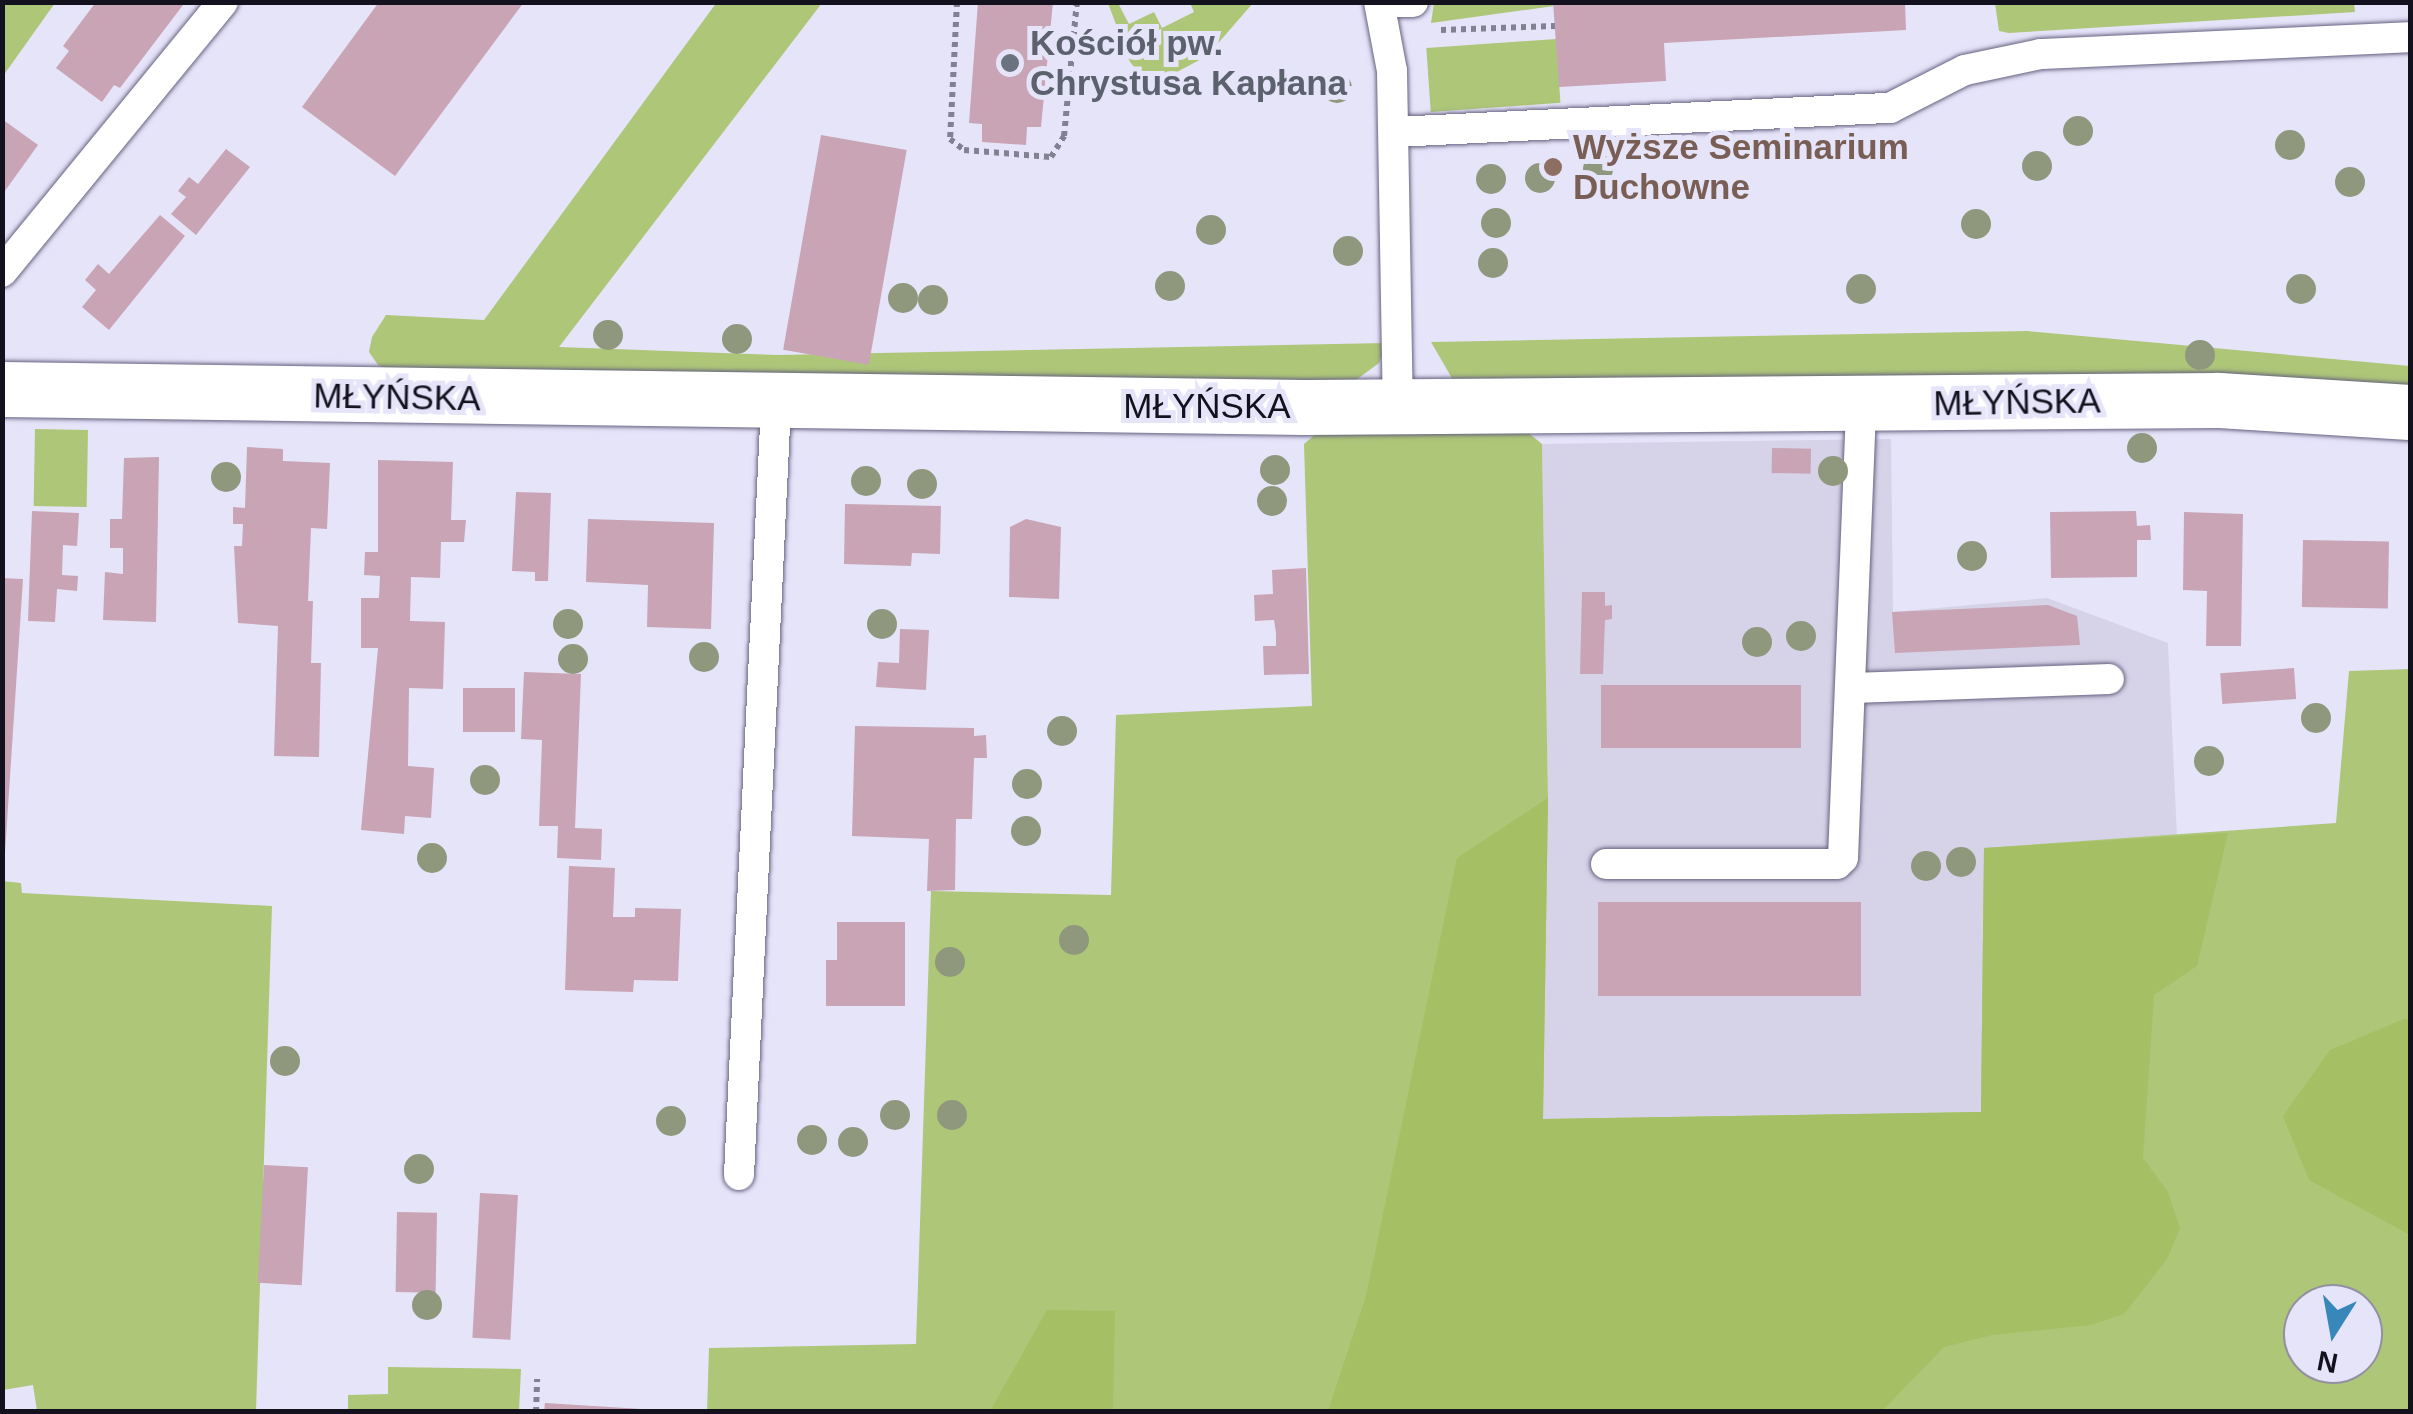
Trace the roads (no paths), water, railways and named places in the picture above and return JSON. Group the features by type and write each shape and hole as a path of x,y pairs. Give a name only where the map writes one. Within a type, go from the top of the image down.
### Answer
{"street":[{"name":"MŁYŃSKA","path":"2,389 776,404 1398,406 2238,400 2410,412"}],"lane":[{"path":"2,272 224,2"},
{"path":"1398,2 1413,2"},
{"path":"1382,17 1394,132 1398,406"},
{"path":"1394,132 1890,108 1964,70 2041,54 2410,36"},
{"path":"738,1176 776,404"},
{"path":"1606,864 1837,864 1848,840 1860,404"},
{"path":"1852,688 2110,679"}],"place":[{"name":"Kościół pw. Chrystusa Kapłana","path":"1010,63"},
{"name":"Wyższe Seminarium Duchowne","path":"1553,167"}]}
